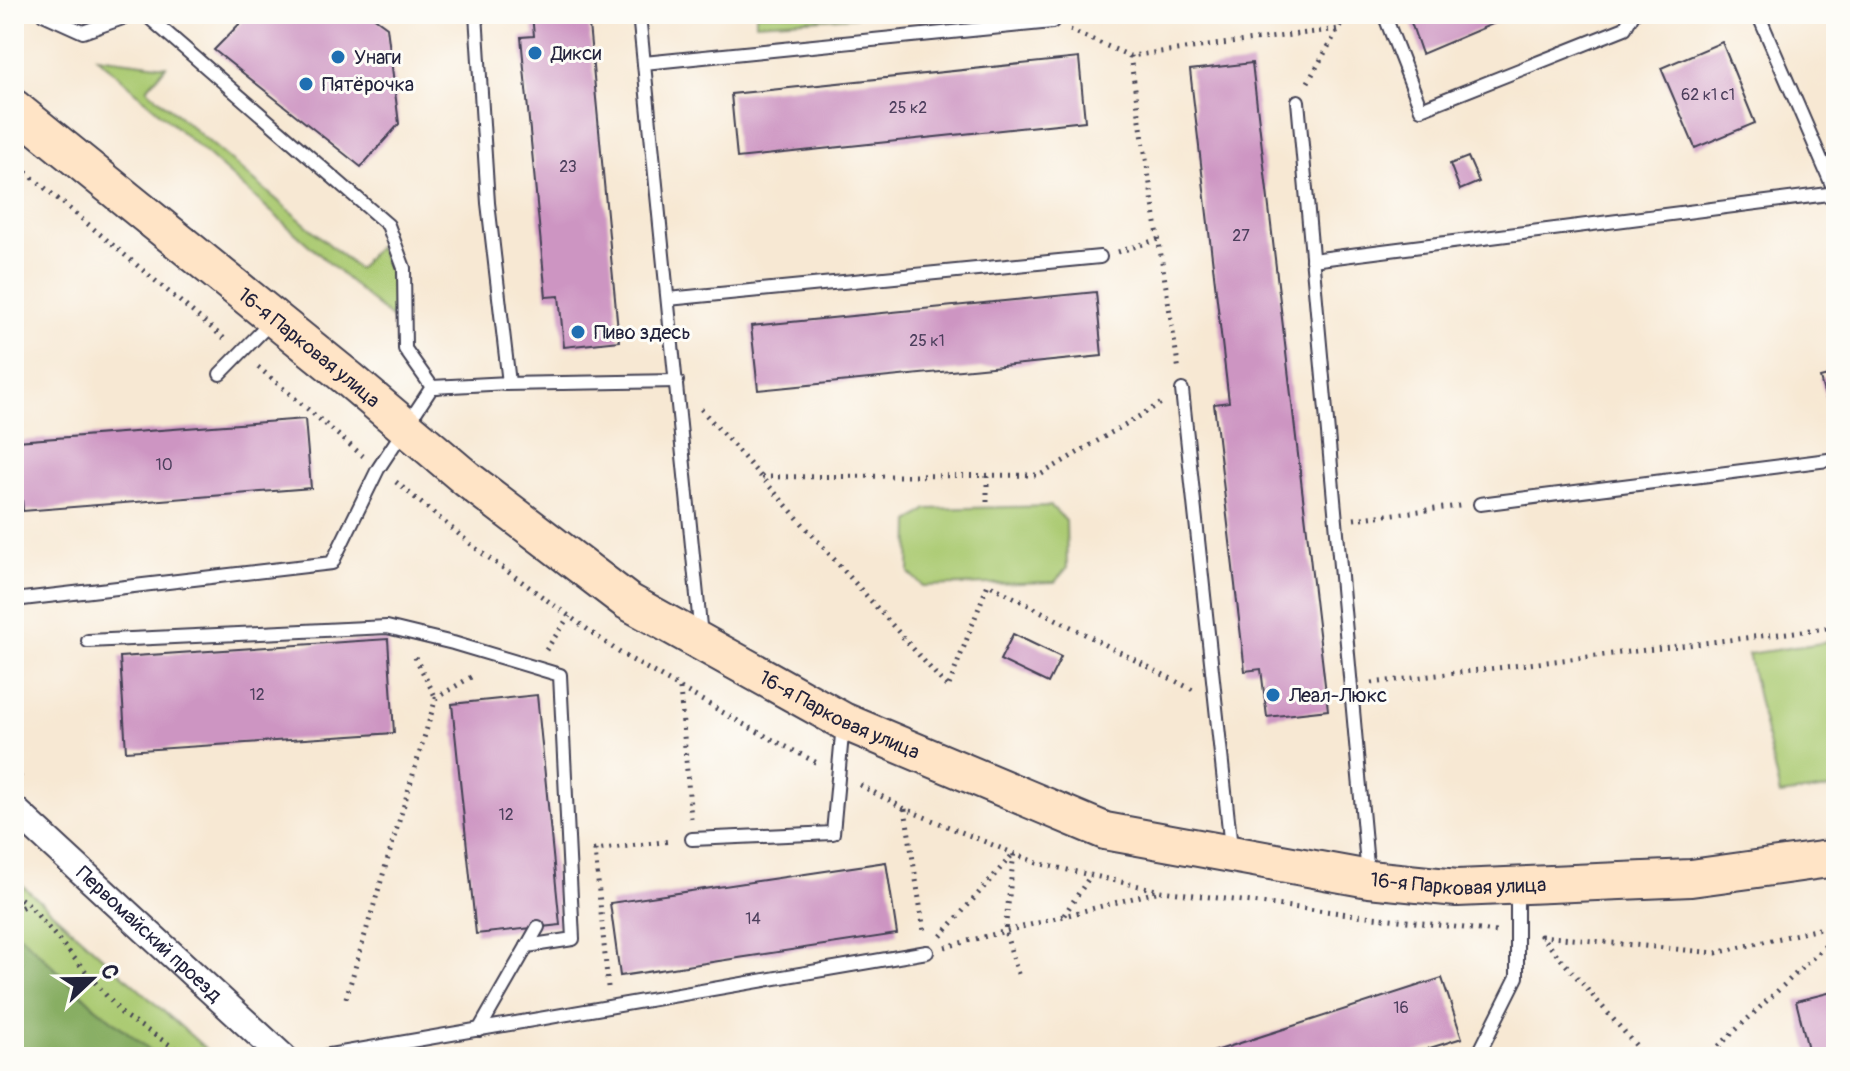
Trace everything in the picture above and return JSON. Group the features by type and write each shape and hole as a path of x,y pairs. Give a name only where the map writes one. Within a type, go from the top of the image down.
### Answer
{"main road":[{"name":"16-я Парковая улица","path":"14,108 407,426 467,479 627,601 843,721 1105,831 1369,879 1457,888 1691,878 1836,858"}],"street":[{"name":"Первомайский проезд","path":"14,809 283,1057"}],"lane":[{"path":"43,14 83,32 134,14"},
{"path":"145,14 388,225 404,268 405,349 432,387"},
{"path":"476,14 488,203 509,383"},
{"path":"639,14 701,642"},
{"path":"1384,14 1421,109 1625,28 1633,14"},
{"path":"1312,260 1836,194 1758,14"},
{"path":"644,63 1052,22"},
{"path":"1298,101 1369,879"},
{"path":"668,299 1100,257"},
{"path":"220,374 273,319"},
{"path":"432,387 677,381"},
{"path":"14,600 332,563 378,469 432,387"},
{"path":"1182,390 1232,856"},
{"path":"1480,504 1836,459"},
{"path":"88,641 387,627 560,675 573,939 527,946"},
{"path":"692,839 833,833 843,721"},
{"path":"1477,1057 1517,977 1517,886"},
{"path":"479,1030 538,927"},
{"path":"318,1057 927,952"}],"path":[{"path":"1298,101 1347,14"},
{"path":"1052,22 1130,56 1338,29"},
{"path":"762,477 1040,475 1182,390 1130,56"},
{"path":"1100,257 1159,239"},
{"path":"677,381 948,688 988,584 1216,702"},
{"path":"987,476 987,507"},
{"path":"1337,522 1480,504"},
{"path":"534,667 569,616"},
{"path":"1352,685 1836,627"},
{"path":"401,631 436,698"},
{"path":"346,998 436,698 502,657"},
{"path":"610,1008 595,850 692,839 680,688"},
{"path":"905,809 927,952"},
{"path":"927,952 1014,853 1005,931 1019,977"},
{"path":"1064,916 1091,875"},
{"path":"927,952 1161,891 1517,934 1716,953 1836,925"},
{"path":"14,894 28,904 123,1015 189,1057"},
{"path":"14,911 28,904"},
{"path":"1541,936 1646,1057"},
{"path":"1707,1057 1836,936"}],"green space":[{"path":"756,14 856,14 856,17 756,23"},
{"path":"97,57 166,66 147,89 358,269 377,247 392,281 392,319"},
{"path":"1051,506 1066,521 1067,568 1055,582 923,586 909,573 910,522 927,509"},
{"path":"1836,641 1836,788 1780,795 1748,654"},
{"path":"14,878 215,1057 14,1057"},
{"path":"14,929 93,1005 159,1057 14,1057"}],"building":[{"path":"249,14 369,14 387,27 399,124 361,167 214,50"},
{"path":"532,14 588,14 619,341 564,347 559,296 546,297 521,37 534,36"},
{"path":"1408,14 1516,14 1422,54"},
{"path":"1722,42 1755,123 1695,148 1661,68"},
{"path":"1079,58 1085,121 737,158 731,94"},
{"path":"1252,63 1328,710 1267,717 1261,669 1245,671 1214,404 1229,402 1190,70"},
{"path":"1468,157 1479,182 1460,190 1450,164"},
{"path":"1096,292 1102,356 758,390 751,326"},
{"path":"1836,374 1836,432 1835,432 1820,378"},
{"path":"305,419 311,488 23,511 17,441"},
{"path":"1013,634 1061,657 1048,683 1000,660"},
{"path":"388,639 394,733 126,751 120,657"},
{"path":"537,695 560,925 476,934 452,704"},
{"path":"886,862 897,934 620,976 610,903"},
{"path":"1442,978 1462,1038 1401,1057 1197,1057"},
{"path":"1836,991 1836,1057 1810,1057 1796,1001"}],"place":[{"name":"Дикси","path":"535,53"},
{"name":"Унаги","path":"338,57"},
{"name":"Пятёрочка","path":"306,84"},
{"name":"Пиво здесь","path":"578,332"},
{"name":"Леал-Люкс","path":"1273,695"}]}
